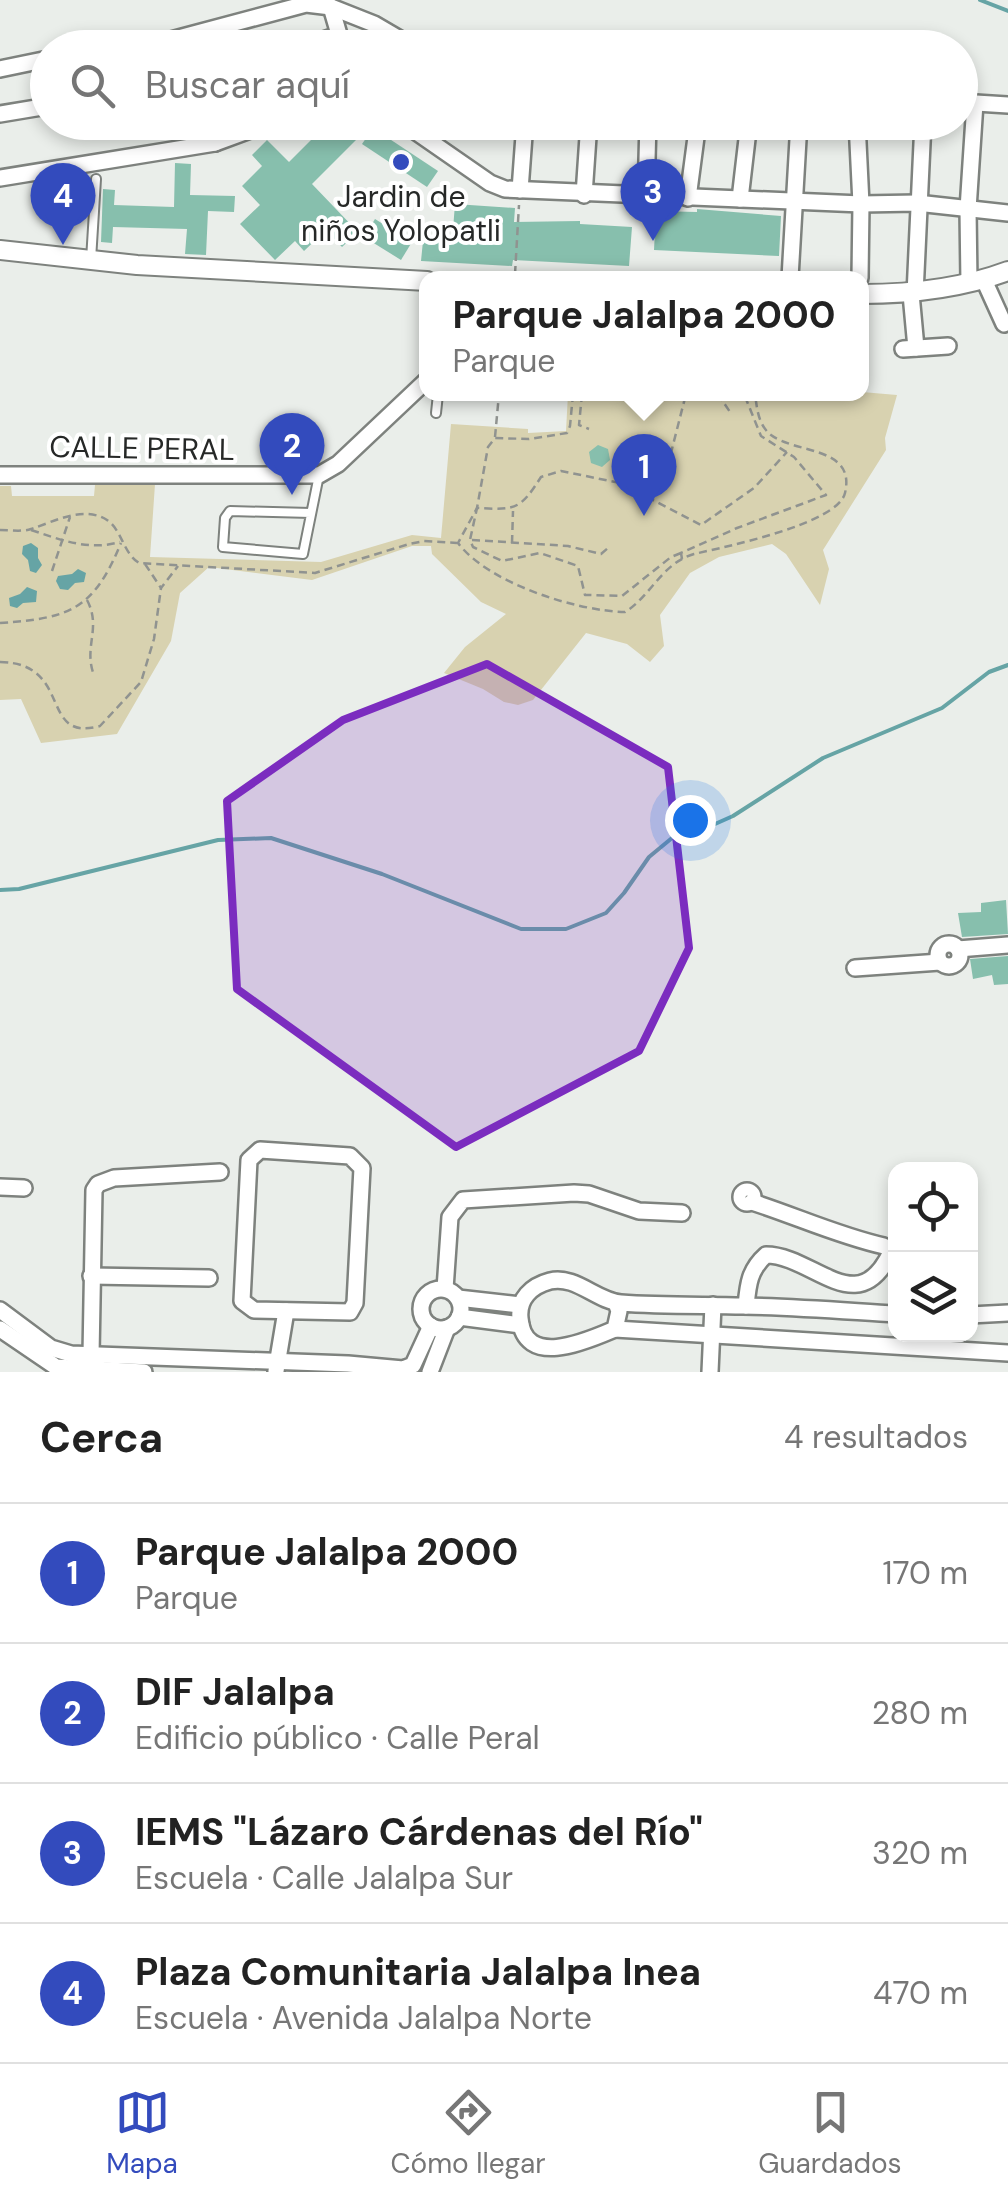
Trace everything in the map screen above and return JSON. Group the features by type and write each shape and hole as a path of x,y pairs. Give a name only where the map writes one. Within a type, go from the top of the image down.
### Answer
{"street":[{"path":"208,30 306,4 331,6 384,30"},
{"path":"331,6 338,30"},
{"path":"0,69 30,63"},
{"path":"978,103 1008,104"},
{"path":"0,114 30,109"},
{"path":"214,140 215,144"},
{"path":"0,178 225,140"},
{"path":"428,140 490,183 519,194 917,203 1008,212"},
{"path":"519,194 524,140"},
{"path":"584,194 587,140"},
{"path":"646,197 648,140"},
{"path":"688,198 696,140"},
{"path":"740,200 747,140"},
{"path":"790,271 798,140"},
{"path":"859,140 860,271"},
{"path":"922,140 910,349 948,346"},
{"path":"968,140 968,209 976,282 1004,324"},
{"path":"0,250 187,269 419,281"},
{"path":"869,294 913,294 976,282 1008,271"},
{"path":"318,475 338,464 419,387"},
{"name":"CALLE PERAL","path":"0,475 318,475"},
{"path":"855,968 940,962 947,966 958,963 958,948 1008,945"},
{"path":"260,1150 350,1156 362,1168 353,1308 346,1314 286,1311 254,1310 242,1301 249,1160 260,1150"},
{"path":"100,1370 91,1355 94,1190 98,1184 114,1178 220,1172"},
{"path":"0,1187 24,1188"},
{"path":"0,1310 52,1348 91,1355 277,1368 403,1370 413,1364 424,1367 446,1324 451,1294 450,1218 462,1200 574,1192 639,1211 682,1214"},
{"path":"752,1202 818,1223 855,1240 888,1247"},
{"path":"746,1306 755,1264 766,1255 778,1255 844,1284 867,1283 882,1273 890,1252"},
{"path":"91,1276 209,1278"},
{"path":"888,1314 616,1303 568,1281 552,1280 525,1294 520,1305 520,1325 530,1338 554,1348 566,1348 615,1330 1008,1353"},
{"path":"520,1305 429,1292 422,1314 446,1324 520,1325"},
{"path":"615,1330 619,1311 616,1303"},
{"path":"710,1372 712,1305"},
{"path":"277,1368 286,1311"},
{"path":"978,1315 1008,1313"},
{"path":"0,1329 56,1367 144,1372"}],"lane":[{"path":"91,260 96,179"},
{"path":"436,413 437,401"},
{"path":"312,513 230,511 225,518 223,547 303,554 312,513 318,475"}],"path":[{"path":"516,271 519,194"},
{"path":"498,401 495,438 488,448 470,540 473,547 502,561 540,553 572,562 578,566 585,594 589,596 622,596 671,557 756,539 832,511 844,498 847,480 839,462 772,436 759,419 757,401"},
{"path":"495,438 529,439 567,433 572,401"},
{"path":"581,401 579,425 590,429"},
{"path":"661,492 684,401"},
{"path":"723,401 730,412"},
{"path":"477,508 461,534 461,548 494,571 538,594 579,607 630,610 682,556 737,528 826,495 787,452 761,436 747,401"},
{"path":"477,508 514,510 527,500 541,477 561,471 620,483 701,525 754,488 787,452"},
{"path":"512,545 514,510"},
{"path":"29,530 58,517 97,515 105,519 122,542"},
{"path":"52,571 70,517"},
{"path":"0,530 29,530 96,546 122,542"},
{"path":"470,540 568,546 601,554 608,548"},
{"path":"0,622 74,611 113,564 122,542"},
{"path":"145,564 162,588"},
{"path":"0,662 25,664 37,670 66,722 76,728 100,726 141,682 154,639 162,588 178,564"},
{"path":"86,598 94,613 95,630 88,660 94,676"}],"highlighted area":[{"path":"487,664 668,767 689,948 639,1051 456,1147 237,989 227,801 343,720"}],"shaded area":[{"path":"869,393 897,395 885,438 886,450 823,550 829,569 820,605 786,554 772,544 719,557 690,573 660,615 664,646 650,662 627,644 586,633 533,700 518,705 444,673 465,647 506,614 481,602 432,554 431,546 412,546 312,580 209,567 180,593 171,641 117,734 41,743 21,699 0,700 0,486 11,486 12,496 94,496 95,485 155,484 150,557 321,562 412,535 441,538 451,424 528,429 528,433 566,431 568,401 869,401"}],"water":[{"path":"31,543 38,548 42,565 36,573 30,571 22,554 23,546"},
{"path":"78,569 86,573 84,582 75,583 68,590 60,589 58,576"},
{"path":"27,587 37,591 36,602 17,608 10,606 9,598"}],"building":[{"path":"267,140 289,162 311,140 356,140 312,184 358,232 342,247 326,230 304,251 295,241 275,260 240,224 260,205 242,186 262,166 252,155"},
{"path":"365,140 391,140 438,171 427,187 362,144"},
{"path":"175,163 191,164 190,195 235,196 234,212 208,211 206,255 185,254 187,229 113,227 112,243 101,242 103,189 115,190 114,205 174,207"},
{"path":"455,204 515,208 514,222 580,221 632,227 629,266 513,260 512,266 421,261 423,241 452,242"},
{"path":"697,209 781,216 779,256 654,250 656,211"},
{"path":"375,219 412,242 401,260 364,237"},
{"path":"598,445 608,449 610,460 602,467 591,463 589,452"},
{"path":"1006,900 1008,934 962,937 958,913 981,912 981,903"},
{"path":"1008,956 1008,984 994,985 992,975 973,979 970,959"}],"waterway":[{"path":"980,0 1008,11"},
{"path":"0,890 19,889 218,840 271,838 382,874 521,929 566,929 606,913 649,857 672,838 733,816 823,758 942,708 989,672 1008,665"}],"place":[{"name":"Jardin de niños Yolopatli","path":"401,162"},
{"name":"IEMS \"Lázaro Cárdenas del Río\"","path":"653,241"},
{"name":"Plaza Comunitaria Jalalpa Inea","path":"63,245"},
{"name":"DIF Jalalpa","path":"292,495"},
{"name":"Parque Jalalpa 2000","path":"644,516"}]}
